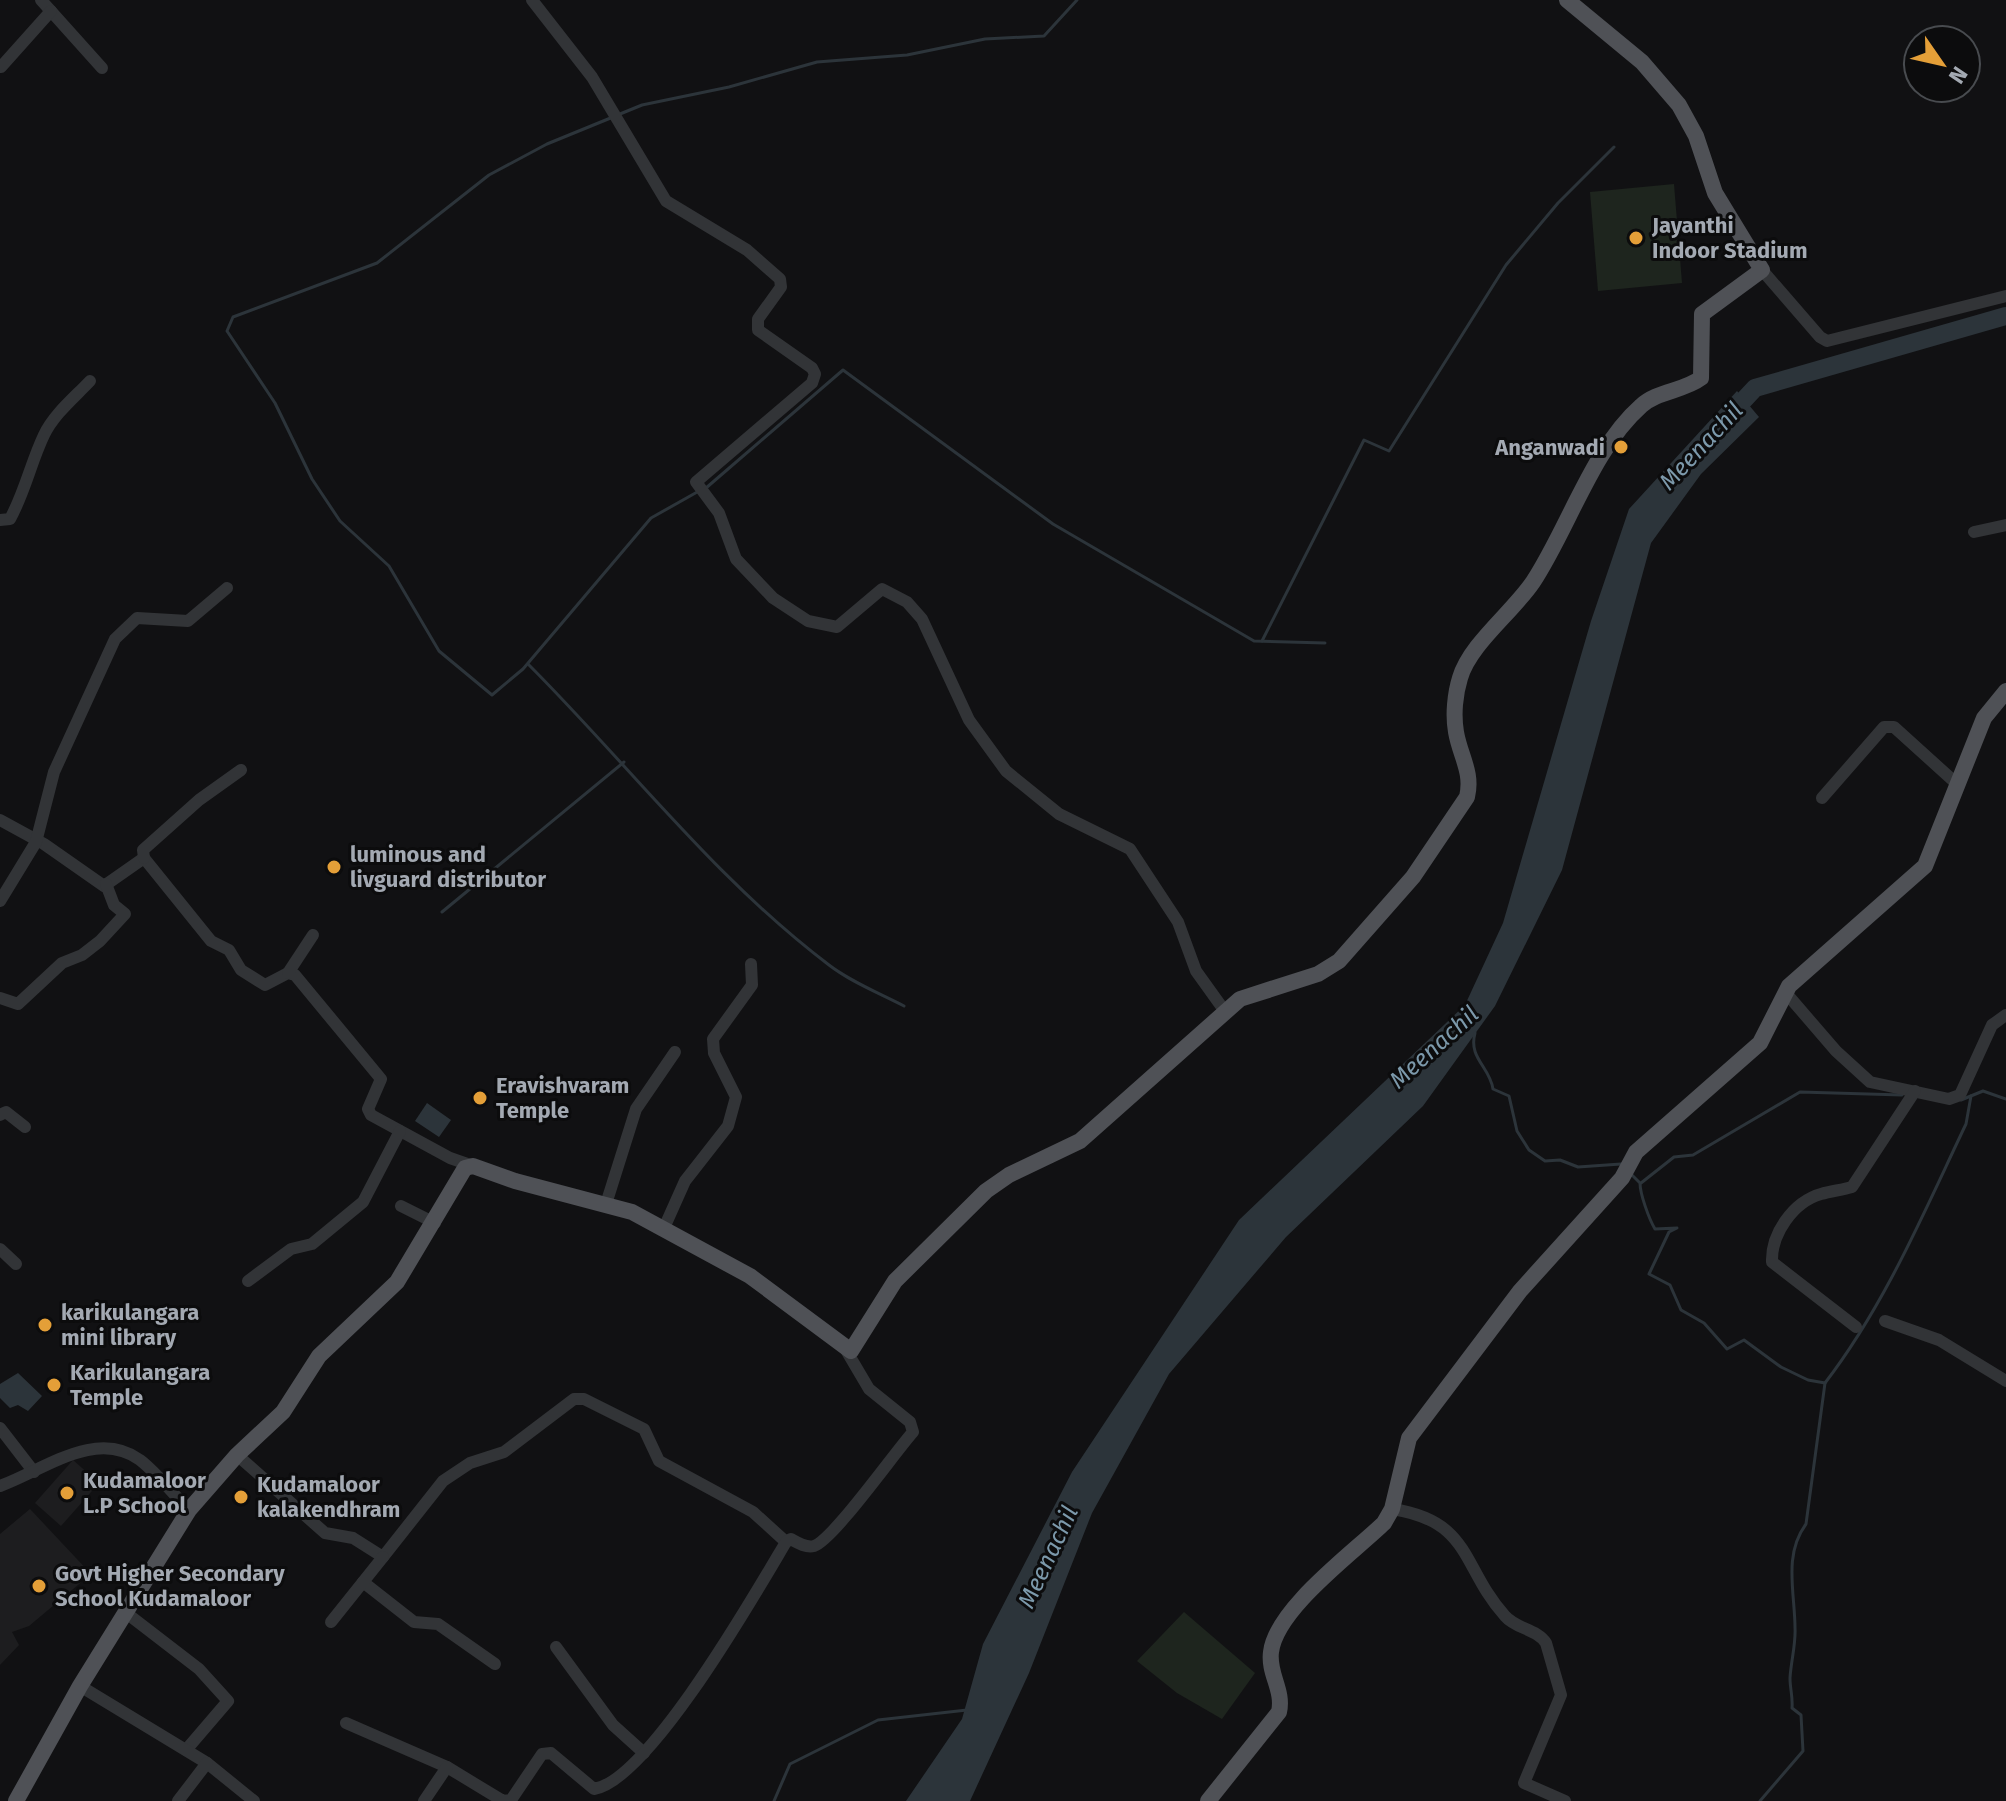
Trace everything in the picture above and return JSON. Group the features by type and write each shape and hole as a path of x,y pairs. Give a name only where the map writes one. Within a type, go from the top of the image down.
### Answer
{"main road":[{"path":"16,1801 80,1686 189,1510 237,1455 283,1412 319,1356 397,1282 435,1223 465,1168 473,1166 515,1181 606,1204 664,1228 750,1276 846,1350 855,1349 895,1281 986,1191 1009,1175 1080,1141 1224,1010 1248,996 1328,969 1413,877 1467,797 1471,782 1456,733 1455,712 1460,676 1470,655 1508,616 1533,581 1594,469 1635,412 1650,400 1701,378 1702,314 1762,270 1715,193 1701,148 1679,105 1642,62 1567,0"},
{"path":"1208,1801 1279,1712 1282,1698 1270,1663 1278,1627 1384,1523 1392,1509 1409,1438 1520,1291 1622,1178 1636,1152 1760,1043 1789,986 1925,866 1984,718 2006,691"}],"street":[{"path":"41,0 102,68"},
{"path":"532,0 592,77 669,204 747,250 780,279 781,287 758,319 758,330 812,368 815,374 812,383 696,482 719,513 736,559 773,598 808,621 837,627 882,589 907,602 922,619 969,720 1006,771 1059,814 1130,849 1178,922 1196,971 1224,1010"},
{"path":"1,67 51,11"},
{"path":"1762,270 1820,337 1827,341 2006,296"},
{"path":"0,520 10,519 15,511 44,435 54,419 90,381"},
{"path":"1974,532 2006,525"},
{"path":"0,901 36,842 54,772 115,639 137,618 188,621 227,588"},
{"path":"1822,798 1884,727 1894,727 1957,784"},
{"path":"241,770 161,833 143,850 144,858 211,941 229,950 241,970 254,981 271,984 288,973 313,935"},
{"path":"0,820 91,879 106,884"},
{"path":"106,884 144,858"},
{"path":"0,998 18,1004 62,963 82,955 117,924 125,914 114,905 106,884"},
{"path":"664,1228 685,1181 728,1126 736,1097 714,1053 713,1039 752,985 751,964"},
{"path":"288,973 295,975 381,1079 368,1109 371,1115 473,1166"},
{"path":"1786,993 1836,1051 1870,1082 1949,1099 1960,1095 1992,1025 2006,1015"},
{"path":"606,1204 636,1109 675,1052"},
{"path":"1856,1327 1772,1262 1772,1248 1778,1232 1800,1204 1819,1194 1852,1187 1915,1091"},
{"path":"0,1115 6,1112 25,1127"},
{"path":"248,1281 291,1249 312,1244 363,1202 400,1131"},
{"path":"401,1206 435,1223"},
{"path":"1,1250 16,1264"},
{"path":"1885,1321 1939,1340 2005,1379"},
{"path":"346,1723 447,1767 503,1801 511,1800 542,1754 551,1753 594,1789 608,1787 644,1753 677,1711 786,1542 791,1539 808,1547 818,1545 836,1529 913,1432 910,1422 869,1389 846,1350"},
{"path":"331,1622 443,1481 470,1463 504,1452 574,1399 593,1401 644,1429 659,1461 753,1512 786,1542"},
{"path":"0,1428 34,1472"},
{"path":"0,1486 83,1450 119,1448 142,1462 189,1510"},
{"path":"237,1455 325,1533 353,1538 383,1557"},
{"path":"1392,1509 1436,1521 1450,1533 1507,1619 1543,1637 1561,1695 1524,1783 1565,1801"},
{"path":"363,1582 414,1622 438,1624 495,1664"},
{"path":"125,1612 199,1669 228,1701 186,1750"},
{"path":"556,1647 613,1725 644,1753"},
{"path":"80,1686 207,1763 254,1801"},
{"path":"178,1801 207,1763"},
{"path":"424,1801 447,1767"}],"shaded area":[{"name":"Jayanthi Indoor Stadium","path":"1674,184 1682,283 1598,291 1590,192"},
{"name":"Kudamaloor L.P School","path":"73,1460 99,1483 61,1526 35,1503"},
{"name":"Govt Higher Secondary School Kudamaloor","path":"30,1509 91,1574 29,1626 12,1632 19,1645 0,1665 0,1534"},
{"path":"1184,1612 1255,1673 1222,1719 1177,1693 1137,1661"}],"water":[{"path":"1737,391 1759,417 1701,474 1651,543 1562,870 1495,1006 1423,1106 1286,1237 1169,1374 1092,1513 1029,1673 970,1801 906,1801 962,1719 983,1644 1072,1472 1239,1220 1465,1005 1503,923 1591,621 1629,509"},
{"path":"427,1103 451,1120 439,1137 415,1121"},
{"path":"18,1373 42,1396 28,1411 18,1405 10,1408 0,1398 0,1384"}],"waterway":[{"path":"620,114 642,105 729,87 817,62 907,55 985,39 1044,36 1077,0"},
{"path":"613,117 547,144 489,175 377,263 233,317 227,331 275,403 312,479 340,521 389,566 439,651 492,695 523,669 651,518 699,491"},
{"path":"1262,641 1364,440 1389,451 1506,265 1558,203 1614,147"},
{"name":"Meenachil","path":"1727,418 1755,388 2006,316"},
{"path":"706,488 843,370 1053,524 1254,641 1325,643"},
{"path":"528,664 748,896 838,971 904,1006"},
{"path":"442,912 624,762"},
{"path":"1475,1033 1477,1056 1493,1089 1509,1096 1517,1131 1529,1150 1545,1161 1560,1160 1578,1167 1621,1164"},
{"path":"1961,1100 1983,1091 2006,1099"},
{"path":"1641,1183 1674,1157 1693,1155 1800,1092 1902,1095"},
{"path":"1825,1383 1866,1322 1902,1257 1966,1124 1971,1096"},
{"path":"1632,1175 1640,1183 1655,1229 1677,1228 1669,1232 1649,1274 1670,1285 1681,1310 1704,1323 1727,1349 1744,1340 1781,1367 1808,1380 1825,1383 1806,1524 1792,1561 1795,1634 1790,1682 1792,1708 1801,1715 1803,1751 1760,1801"},
{"path":"774,1801 790,1764 878,1720 967,1710"}],"place":[{"name":"Jayanthi Indoor Stadium","path":"1636,238"},
{"name":"Anganwadi","path":"1621,447"},
{"name":"luminous and livguard distributor","path":"334,867"},
{"name":"Eravishvaram Temple","path":"480,1098"},
{"name":"karikulangara mini library","path":"45,1325"},
{"name":"Karikulangara Temple","path":"54,1385"},
{"name":"Kudamaloor L.P School","path":"67,1493"},
{"name":"Kudamaloor kalakendhram","path":"241,1497"},
{"name":"Govt Higher Secondary School Kudamaloor","path":"39,1586"}]}
